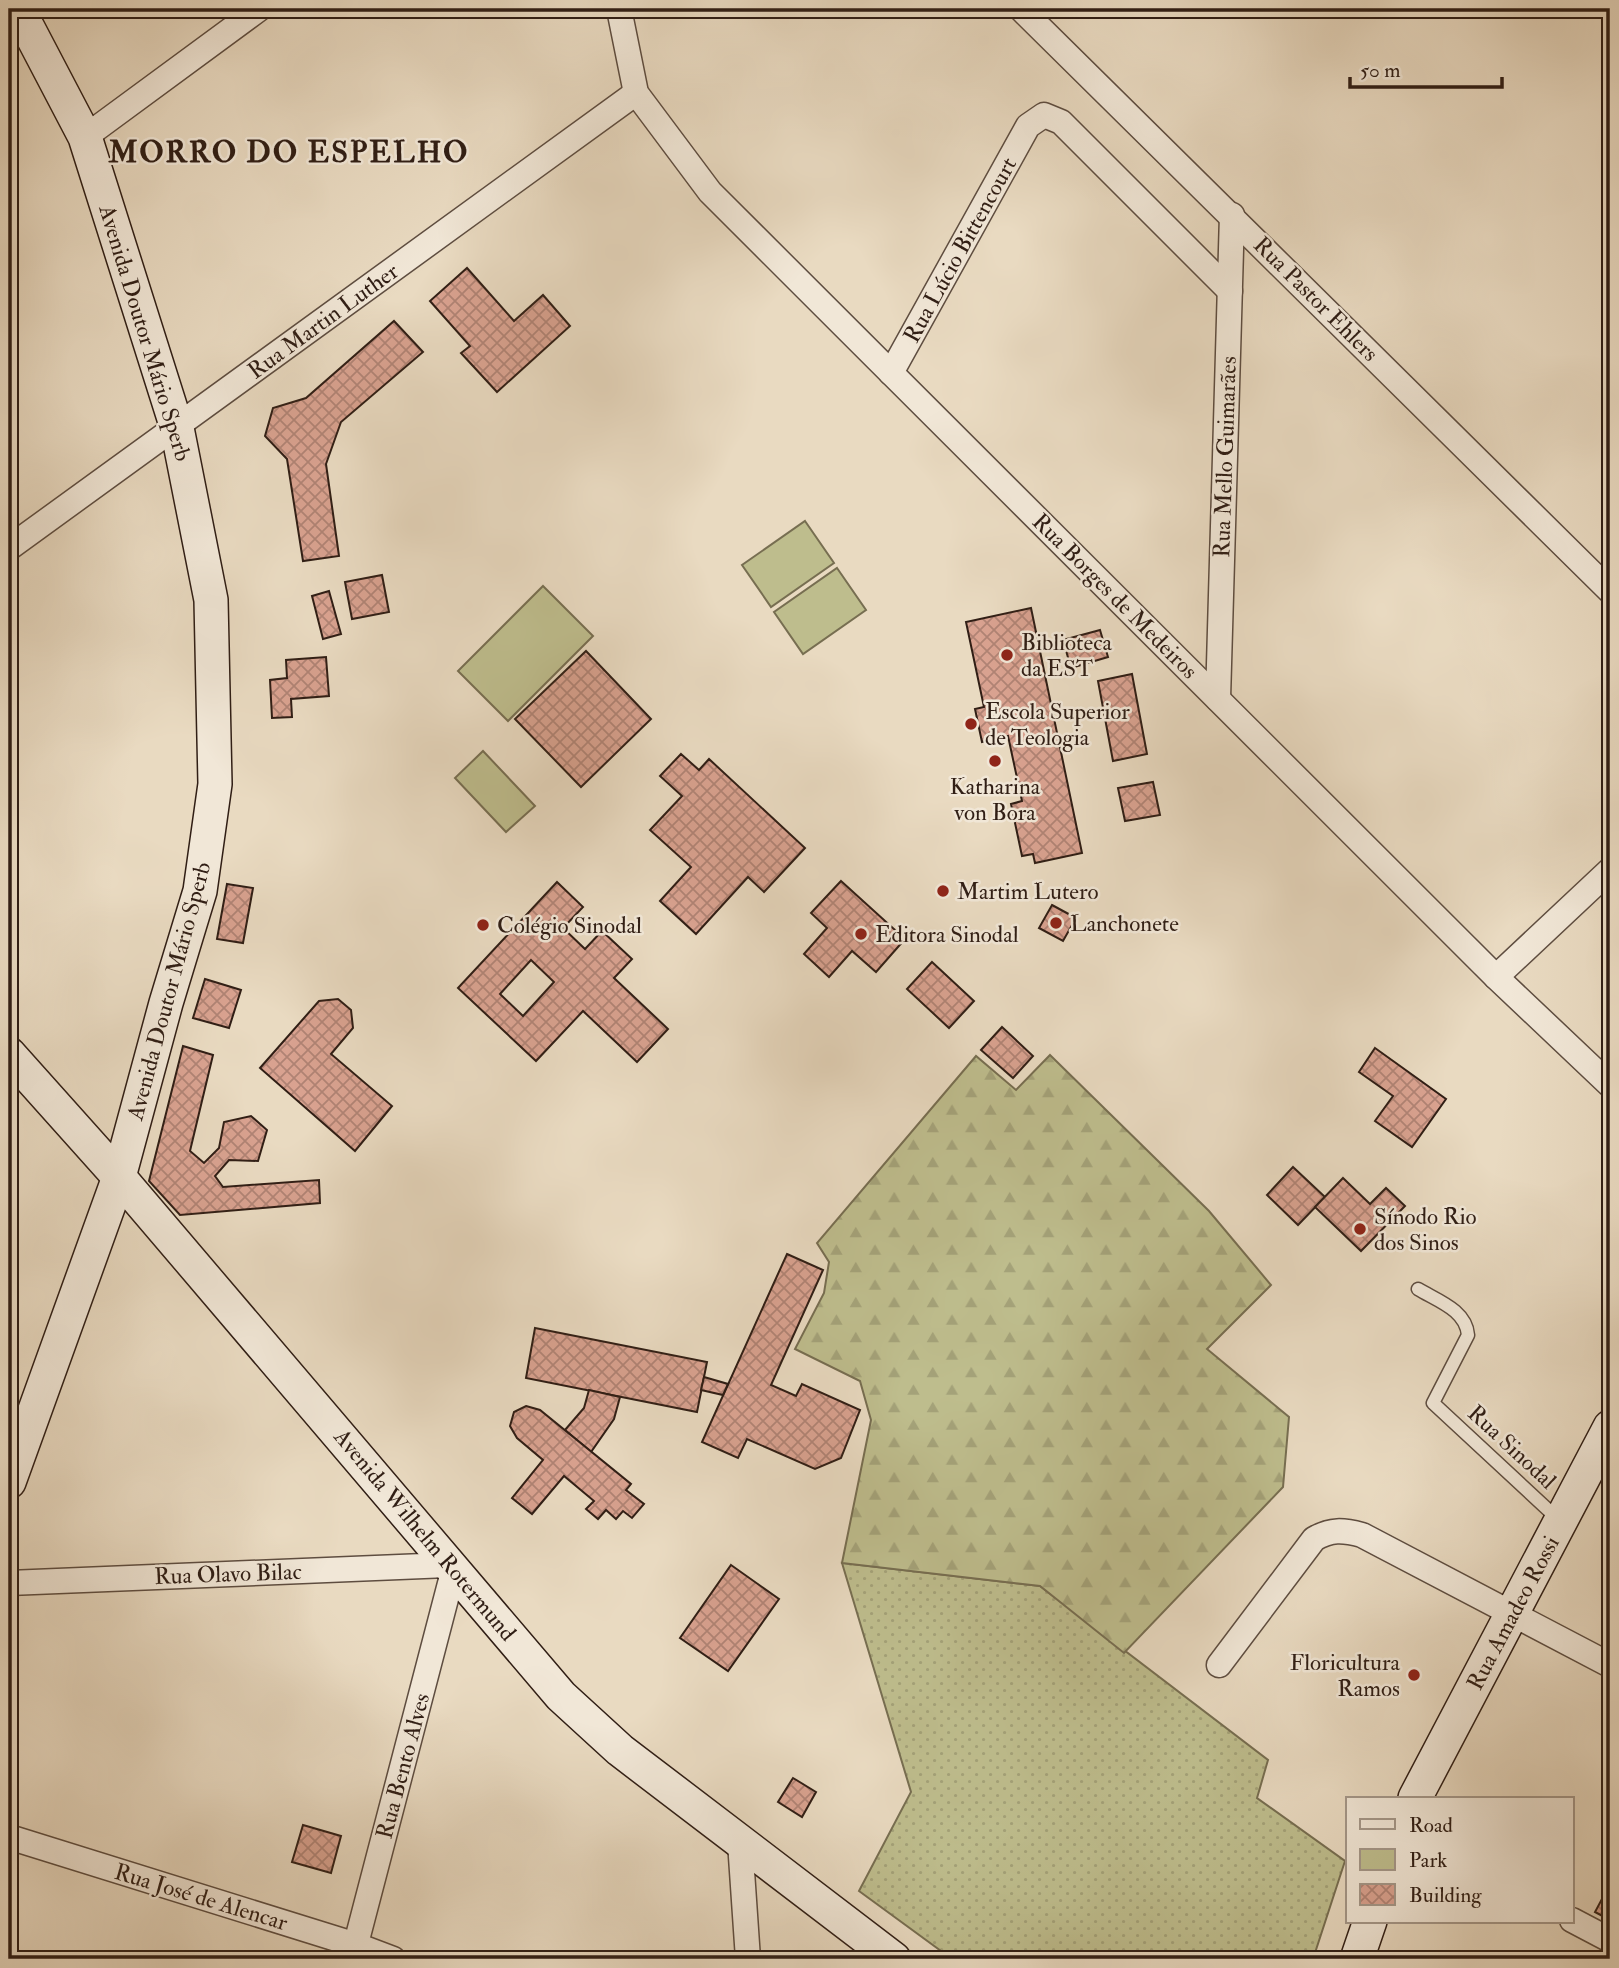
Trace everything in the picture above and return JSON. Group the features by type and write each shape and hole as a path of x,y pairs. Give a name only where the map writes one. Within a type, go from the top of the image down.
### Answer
{"street":[{"name":"Avenida Doutor Mário Sperb","path":"9,1482 119,1177 166,1003 200,891 215,784 211,600 177,428 85,137 18,9"},
{"path":"85,137 259,9"},
{"path":"620,9 636,93"},
{"name":"Rua Pastor Ehlers","path":"1021,9 1610,591"},
{"name":"Rua Borges de Medeiros","path":"636,93 710,191 1496,977 1610,1085"},
{"name":"Rua Martin Luther","path":"9,548 636,93"},
{"name":"Rua Lúcio Bittencourt","path":"891,373 1028,126 1044,115 1060,122 1230,290"},
{"name":"Rua Mello Guimarães","path":"1218,699 1232,215"},
{"path":"1496,977 1610,870"},
{"name":"Avenida Wilhelm Rotermund","path":"9,1054 119,1177 561,1696 620,1750 894,1959"},
{"name":"Rua Amadeo Rossi","path":"1416,1797 1610,1427"},
{"path":"1219,1665 1314,1539 1334,1531 1362,1535 1610,1665"},
{"name":"Rua Olavo Bilac","path":"9,1583 451,1568"},
{"name":"Rua Bento Alves","path":"354,1952 451,1568"},
{"name":"Rua José de Alencar","path":"9,1838 354,1952 393,1959"},
{"path":"740,1842 748,1959"},
{"path":"1574,1921 1610,1940"},
{"path":"1362,1957 1370,1923"}],"lane":[{"name":"Rua Sinodal","path":"1418,1289 1462,1316 1467,1325 1468,1335 1433,1403 1561,1522"}],"green space":[{"path":"805,521 834,563 771,607 742,565"},
{"path":"837,568 866,610 803,654 774,612"},
{"path":"543,586 593,636 508,721 458,671"},
{"path":"483,751 535,806 506,832 455,778"},
{"path":"1050,1055 1209,1211 1271,1285 1207,1349 1289,1417 1283,1487 1124,1653 1040,1586 842,1563 871,1420 860,1381 795,1349 824,1293 829,1262 817,1243 976,1056 1016,1090"},
{"path":"842,1563 1040,1586 1268,1760 1257,1798 1345,1861 1313,1959 952,1959 859,1891 911,1792"}],"building":[{"path":"467,268 514,321 543,295 570,326 497,392 461,353 470,346 430,301"},
{"path":"394,321 423,352 341,422 326,464 339,556 303,561 287,459 265,436 273,408 306,398"},
{"path":"382,575 389,612 352,619 345,582"},
{"path":"329,591 341,634 323,639 312,596"},
{"path":"1031,608 1082,853 1035,863 1033,854 1022,856 1011,804 1022,801 1008,736 982,742 975,709 984,707 966,622"},
{"path":"1100,630 1108,657 1071,668 1063,640"},
{"path":"586,651 651,719 581,787 515,719"},
{"path":"326,657 329,696 291,699 292,717 272,718 270,680 287,678 286,660"},
{"path":"1132,674 1147,754 1113,761 1098,681"},
{"path":"681,754 699,770 709,759 805,848 764,892 748,877 696,934 660,901 691,867 650,830 682,796 660,776"},
{"path":"1153,782 1160,815 1125,821 1118,788"},
{"name":"Editora Sinodal","path":"841,881 905,939 876,972 852,951 829,977 804,954 827,928 811,913"},
{"path":"557,882 583,907 563,928 585,949 602,931 632,959 614,978 668,1029 637,1062 583,1011 536,1061 458,988","holes":["531,960 554,982 523,1016 500,994"]},
{"path":"227,884 253,888 243,943 217,939"},
{"path":"1052,905 1076,918 1063,941 1039,928"},
{"path":"932,962 974,1001 949,1028 907,989"},
{"path":"205,979 241,990 229,1028 193,1018"},
{"path":"338,999 351,1010 353,1028 331,1054 392,1106 355,1151 260,1068 319,1001"},
{"path":"1002,1027 1033,1056 1013,1078 981,1050"},
{"path":"183,1046 213,1055 190,1151 204,1163 219,1148 224,1122 251,1116 267,1130 258,1161 229,1160 215,1176 223,1187 319,1180 320,1203 180,1215 149,1181"},
{"path":"1375,1048 1446,1099 1412,1147 1375,1121 1393,1096 1359,1072"},
{"path":"1293,1167 1325,1197 1298,1225 1267,1195"},
{"name":"Sínodo Rio dos Sinos","path":"1343,1178 1370,1204 1386,1188 1405,1206 1361,1251 1315,1207"},
{"path":"787,1254 823,1270 771,1385 796,1396 802,1384 860,1410 841,1458 815,1469 747,1439 738,1458 702,1442"},
{"path":"535,1328 707,1362 697,1412 526,1378"},
{"path":"704,1377 728,1384 723,1395 701,1390"},
{"path":"589,1390 620,1397 614,1419 591,1452 565,1430 584,1408"},
{"path":"526,1406 540,1410 631,1484 626,1490 644,1504 632,1518 623,1511 616,1519 606,1510 598,1519 586,1509 594,1501 564,1476 532,1514 512,1498 543,1460 517,1438 510,1426 514,1412"},
{"path":"731,1565 779,1599 728,1671 680,1638"},
{"path":"793,1778 816,1792 802,1817 778,1802"},
{"path":"303,1825 341,1836 331,1873 292,1862"},
{"path":"1610,1884 1610,1920 1595,1912"}],"place":[{"name":"Biblioteca da EST","path":"1007,655"},
{"name":"Escola Superior de Teologia","path":"971,724"},
{"name":"Katharina von Bora","path":"995,761"},
{"name":"Martim Lutero","path":"943,891"},
{"name":"Lanchonete","path":"1056,923"},
{"name":"Colégio Sinodal","path":"483,925"},
{"name":"Editora Sinodal","path":"861,934"},
{"name":"Sínodo Rio dos Sinos","path":"1360,1229"},
{"name":"Floricultura Ramos","path":"1414,1675"}],"district":[{"name":"MORRO DO ESPELHO","path":"289,152"}]}
